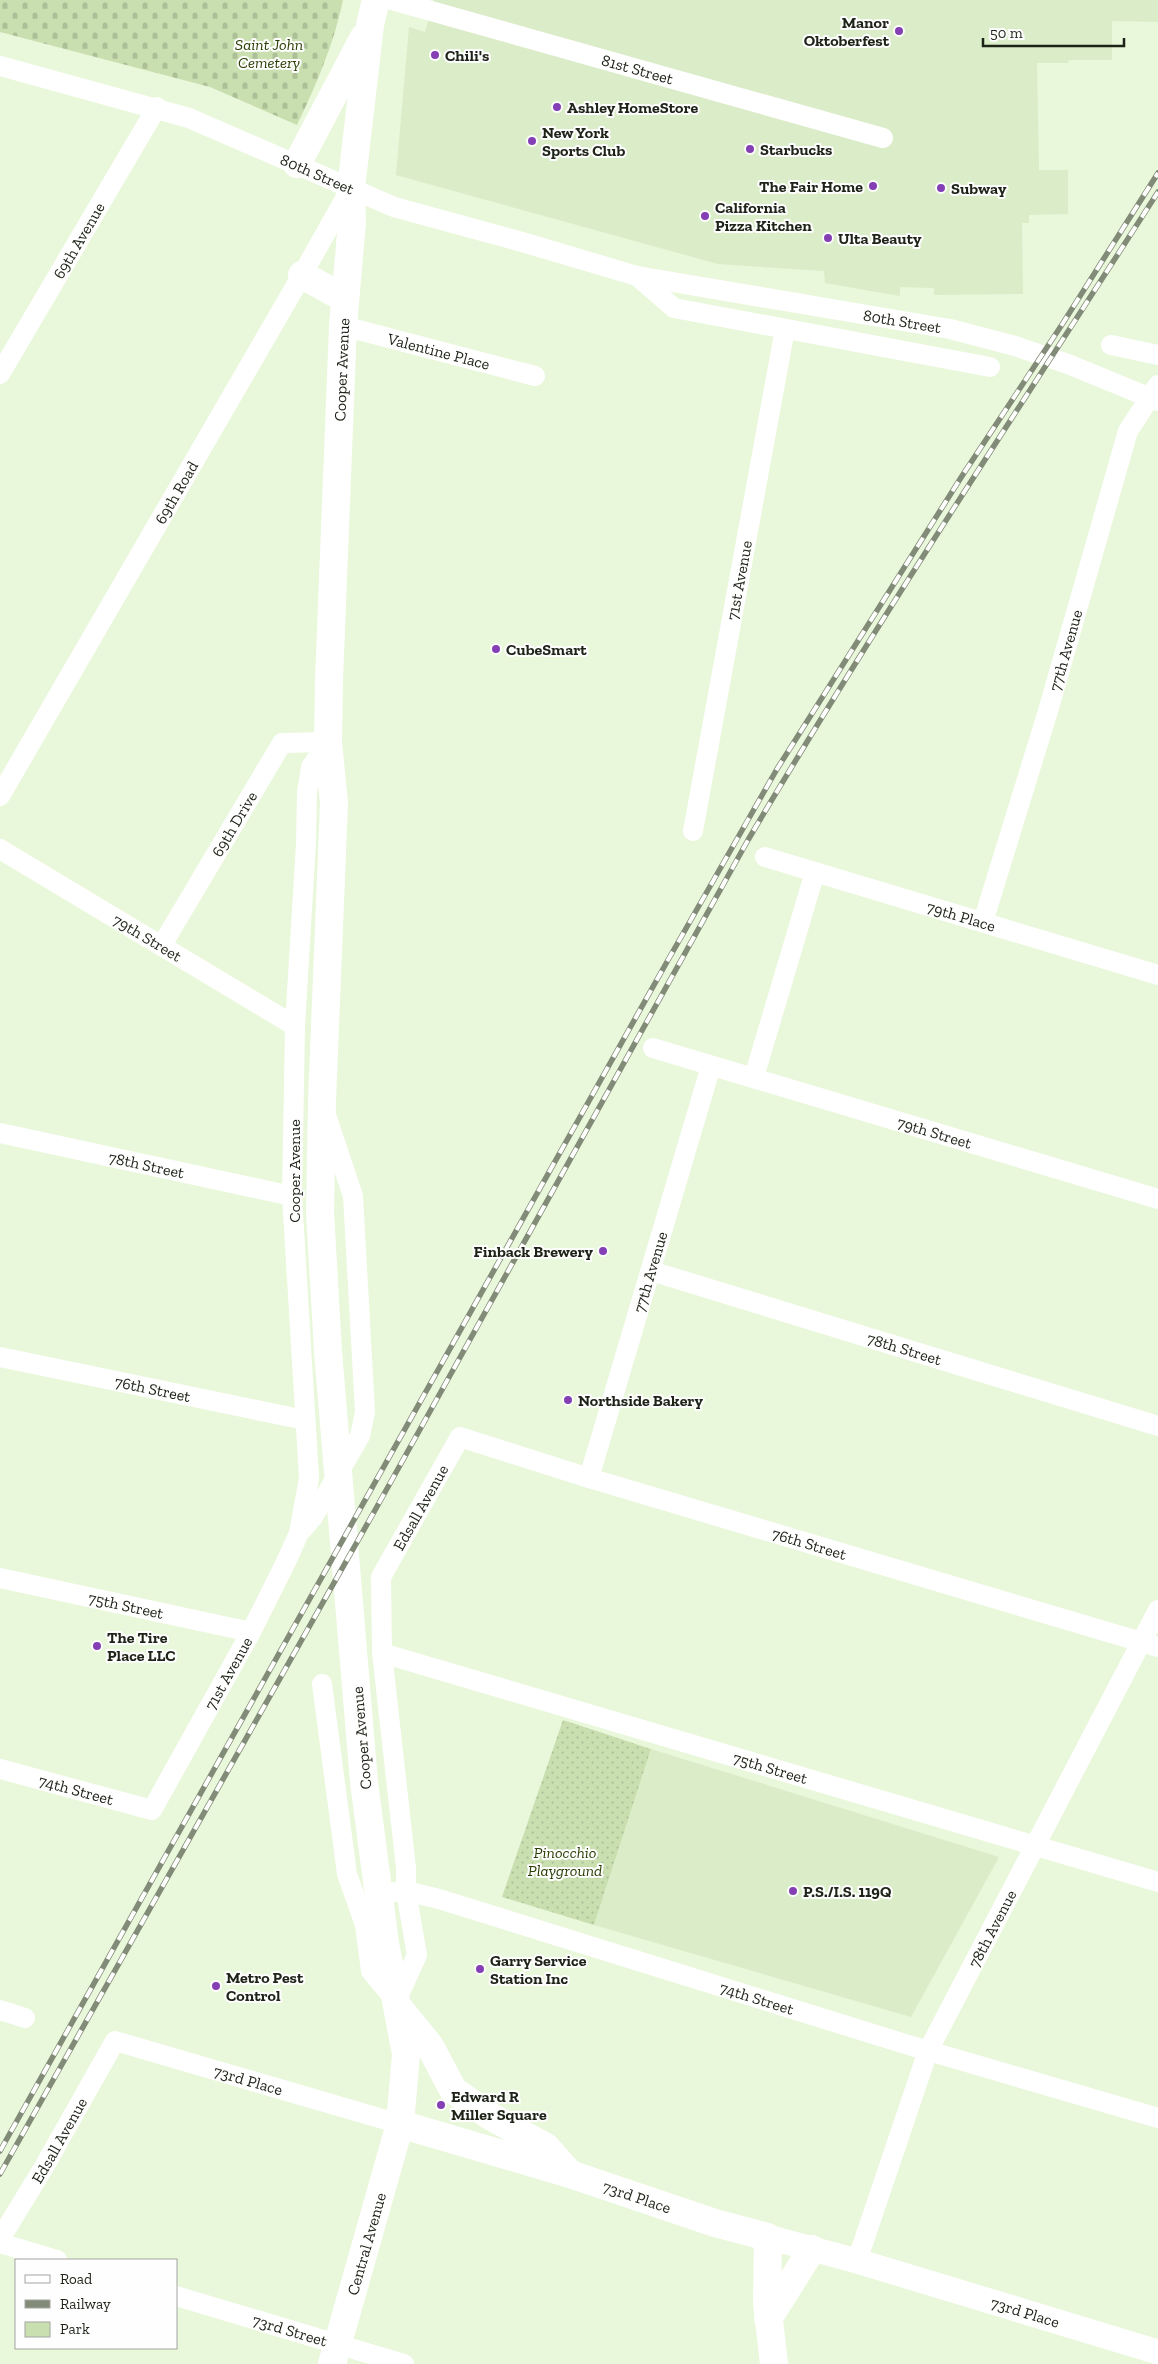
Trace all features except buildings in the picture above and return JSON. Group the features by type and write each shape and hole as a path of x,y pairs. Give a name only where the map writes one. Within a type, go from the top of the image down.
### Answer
{"main road":[{"path":"297,164 373,12"},
{"name":"Cooper Avenue","path":"373,12 351,188 352,222 344,298 328,742 334,802 322,1101 320,1212 328,1352 364,1782 367,1894 396,2003 406,2054 400,2124"},
{"path":"302,275 344,298"},
{"path":"396,2003 430,2046 453,2090 490,2116 546,2147 570,2174"},
{"name":"73rd Place","path":"400,2124 570,2174 715,2223 768,2237"},
{"name":"Central Avenue","path":"335,2354 400,2124"},
{"path":"768,2237 768,2319 774,2364"},
{"path":"768,2319 812,2249"}],"street":[{"name":"81st Street","path":"392,0 883,138"},
{"name":"80th Street","path":"0,66 157,107 190,118 394,207 531,244 637,276 950,329 1016,346 1068,364 1158,401"},
{"name":"69th Avenue","path":"0,374 157,107"},
{"name":"69th Road","path":"0,796 351,188"},
{"name":"80th Street","path":"637,276 674,308 990,367"},
{"name":"Valentine Place","path":"343,326 535,376"},
{"name":"71st Avenue","path":"693,831 785,329"},
{"path":"1111,345 1158,355"},
{"name":"77th Avenue","path":"983,922 1048,711 1128,431 1158,385"},
{"name":"69th Drive","path":"162,945 282,743 328,742"},
{"name":"Cooper Avenue","path":"299,1533 309,1478 292,1196 295,1026 306,843 307,793 312,767 328,742"},
{"name":"79th Street","path":"0,849 295,1026"},
{"name":"79th Place","path":"765,857 1158,975"},
{"path":"754,1077 815,872"},
{"name":"79th Street","path":"653,1048 1158,1199"},
{"name":"77th Avenue","path":"589,1478 712,1066"},
{"name":"Cooper Avenue","path":"299,1533 312,1517 360,1436 365,1412 353,1196 322,1101"},
{"name":"78th Street","path":"0,1134 292,1196"},
{"name":"78th Street","path":"651,1271 1158,1426"},
{"name":"76th Street","path":"0,1357 305,1420"},
{"name":"76th Street","path":"460,1437 589,1478 1150,1645"},
{"name":"Edsall Avenue","path":"381,1577 460,1437"},
{"name":"71st Avenue","path":"152,1810 251,1632 299,1533"},
{"name":"Cooper Avenue","path":"381,1577 382,1653 406,1868 406,1892 417,1955 396,2003"},
{"name":"75th Street","path":"0,1578 251,1632"},
{"name":"78th Avenue","path":"856,2261 928,2051 1036,1845 1150,1645 1158,1610"},
{"name":"75th Street","path":"382,1653 1158,1882"},
{"name":"Cooper Avenue","path":"322,1684 348,1874 367,1894"},
{"name":"74th Street","path":"0,1769 152,1810"},
{"name":"74th Street","path":"367,1894 406,1892 439,1899 928,2051 1158,2118"},
{"path":"0,2010 25,2018"},
{"name":"Edsall Avenue","path":"0,2239 44,2167 115,2041"},
{"name":"73rd Place","path":"115,2041 400,2124"},
{"name":"73rd Place","path":"768,2237 856,2261 1158,2352"},
{"path":"0,2243 53,2259"},
{"name":"73rd Street","path":"178,2297 335,2354 404,2364"}],"shaded area":[{"path":"434,0 1158,0 1158,22 1112,21 1112,60 1069,60 1068,63 1037,63 1039,170 1068,170 1068,214 1029,215 1029,223 1022,223 1023,294 934,295 934,288 900,287 900,296 825,283 824,271 718,264 396,175 409,27 425,32"},
{"name":"P.S./I.S. 119Q","path":"651,1749 999,1857 911,2017 594,1925"}],"green space":[{"name":"Saint John Cemetery","path":"0,0 343,0 324,64 297,125 210,87 0,32"},
{"name":"Pinocchio Playground","path":"563,1720 651,1749 594,1925 502,1897"}],"railway":[{"path":"0,2151 777,769 962,476 1063,323 1158,173"},
{"path":"0,2174 374,1512 748,840 898,595 1158,192"}],"place":[{"name":"Manor Oktoberfest","path":"899,31"},
{"name":"Chili's","path":"435,55"},
{"name":"Ashley HomeStore","path":"557,107"},
{"name":"New York Sports Club","path":"532,141"},
{"name":"Starbucks","path":"750,149"},
{"name":"The Fair Home","path":"873,186"},
{"name":"Subway","path":"941,188"},
{"name":"California Pizza Kitchen","path":"705,216"},
{"name":"Ulta Beauty","path":"828,238"},
{"name":"CubeSmart","path":"496,649"},
{"name":"Finback Brewery","path":"603,1251"},
{"name":"Northside Bakery","path":"568,1400"},
{"name":"The Tire Place LLC","path":"97,1646"},
{"name":"P.S./I.S. 119Q","path":"793,1891"},
{"name":"Garry Service Station Inc","path":"480,1969"},
{"name":"Metro Pest Control","path":"216,1986"},
{"name":"Edward R Miller Square","path":"441,2105"}]}
